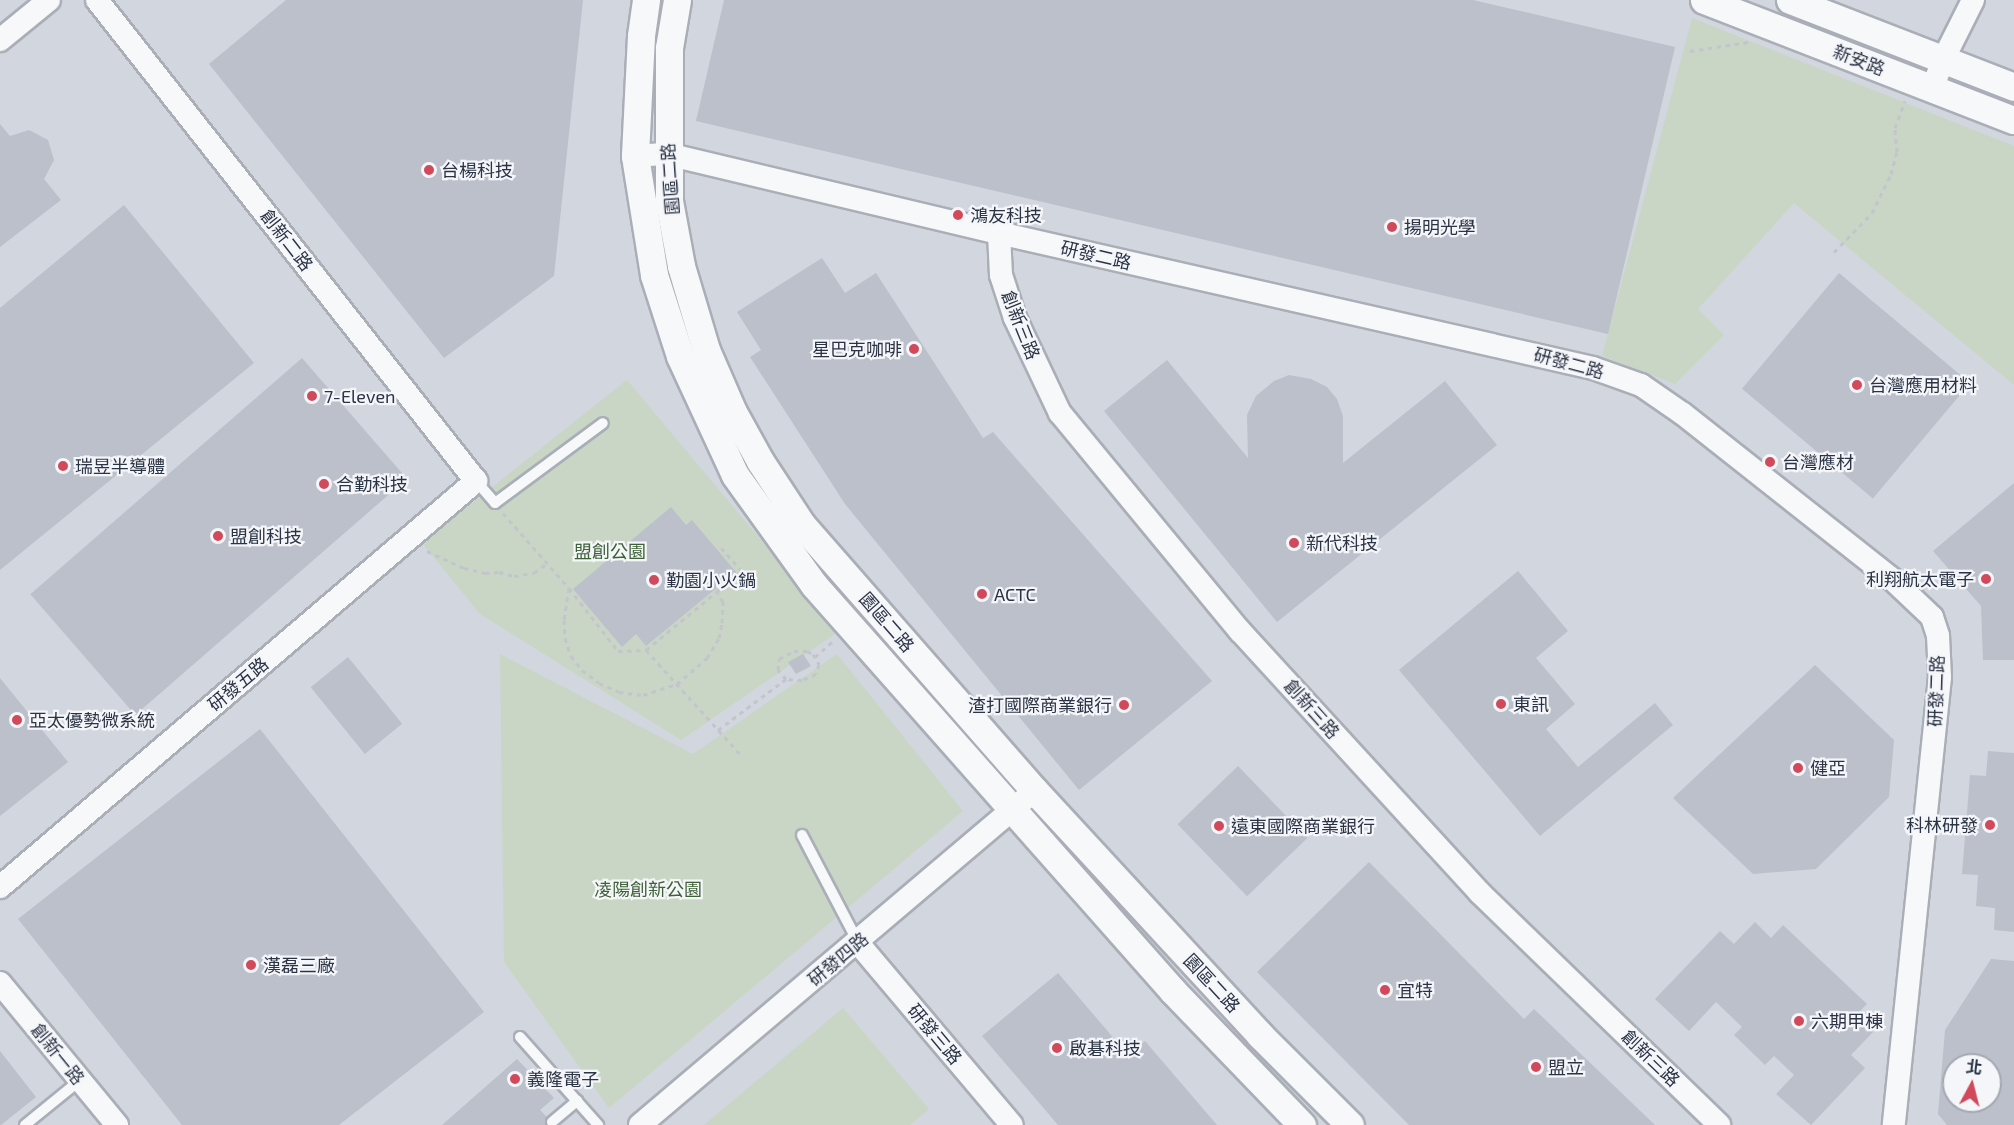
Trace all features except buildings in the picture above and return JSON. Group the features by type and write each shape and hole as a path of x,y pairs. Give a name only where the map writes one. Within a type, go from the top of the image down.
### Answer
{"street":[{"path":"0,40 49,0"},
{"name":"創新二路","path":"97,0 476,481"},
{"name":"園區二路","path":"646,0 641,36 635,156 654,275 680,356 735,475 814,585 1173,991 1302,1125"},
{"name":"園區二路","path":"677,0 669,48 667,154 669,201 681,266 706,350 760,461 802,525 1035,791 1260,1035 1350,1125"},
{"name":"新安路","path":"1704,0 1920,93 2014,120"},
{"name":"新安路","path":"1790,0 2014,87"},
{"path":"1920,93 1943,60 1973,0"},
{"name":"研發二路","path":"635,156 667,154 999,233 1593,368 1641,385 1683,414 1844,539 1932,617 1938,636 1940,677 1894,1125"},
{"name":"創新三路","path":"999,233 1001,275 1015,318 1060,413 1240,631 1480,893 1719,1125"},
{"name":"研發五路","path":"0,886 476,481"},
{"name":"研發四路","path":"640,1125 1035,791"},
{"name":"研發三路","path":"858,943 1012,1125"},
{"name":"創新一路","path":"0,983 117,1125"}],"lane":[{"path":"476,481 495,502 603,423"},
{"path":"802,835 858,943"},
{"path":"520,1037 598,1125"},
{"path":"26,1125 79,1081"},
{"path":"552,1122 577,1101"}],"path":[{"path":"1690,51 1752,41"},
{"path":"1834,252 1872,213 1891,174 1897,152 1895,128 1920,93"},
{"path":"495,502 569,588 618,651 645,650 718,593 742,571 722,548"},
{"path":"427,551 464,568 485,573 499,572 514,576 534,573 546,564"},
{"path":"569,588 564,611 565,638 571,656 582,670 599,683 619,693 643,695 677,684 707,658 719,638 723,602 718,593"},
{"path":"815,657 835,639"},
{"path":"645,650 741,755"},
{"path":"718,730 786,679 802,680 816,674 819,663 807,651 794,651 779,659 778,670 786,679"}],"shaded area":[{"path":"0,0 2014,0 2014,1125 0,1125"}],"green space":[{"path":"1692,18 2014,146 2014,385 1794,203 1698,309 1724,335 1675,384 1602,356"},
{"name":"盟創公園","path":"627,380 838,632 681,740 480,614 422,543"},
{"name":"凌陽創新公園","path":"500,654 693,754 837,654 963,811 609,1108 504,962"},
{"path":"843,1008 929,1109 910,1125 704,1125"}],"place":[{"name":"台楊科技","path":"429,170"},
{"name":"鴻友科技","path":"958,215"},
{"name":"揚明光學","path":"1392,227"},
{"name":"星巴克咖啡","path":"914,349"},
{"name":"台灣應用材料","path":"1857,385"},
{"name":"7-Eleven","path":"312,396"},
{"name":"台灣應材","path":"1770,462"},
{"name":"瑞昱半導體","path":"63,466"},
{"name":"合勤科技","path":"324,484"},
{"name":"盟創科技","path":"218,536"},
{"name":"新代科技","path":"1294,543"},
{"name":"利翔航太電子","path":"1986,579"},
{"name":"勤園小火鍋","path":"654,580"},
{"name":"ACTC","path":"982,594"},
{"name":"東訊","path":"1501,704"},
{"name":"渣打國際商業銀行","path":"1124,705"},
{"name":"亞太優勢微系統","path":"17,720"},
{"name":"健亞","path":"1798,768"},
{"name":"科林研發","path":"1990,825"},
{"name":"遠東國際商業銀行","path":"1219,826"},
{"name":"漢磊三廠","path":"251,965"},
{"name":"宜特","path":"1385,990"},
{"name":"六期甲棟","path":"1799,1021"},
{"name":"啟碁科技","path":"1057,1048"},
{"name":"盟立","path":"1536,1067"},
{"name":"義隆電子","path":"515,1079"}]}
